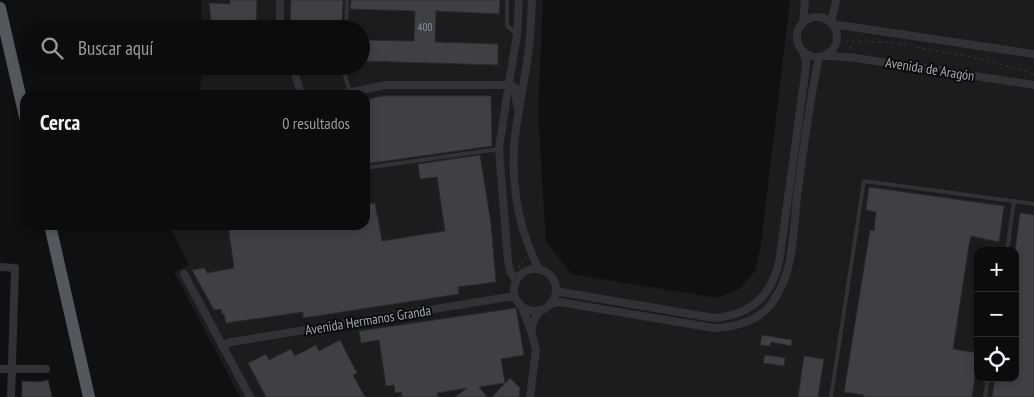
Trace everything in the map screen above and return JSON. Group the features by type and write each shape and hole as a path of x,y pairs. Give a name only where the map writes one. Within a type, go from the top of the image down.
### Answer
{"highway":[{"path":"0,8 20,95"},
{"path":"51,230 89,397"}],"street":[{"path":"280,0 280,20"},
{"path":"516,281 510,271 508,262 499,149 508,85 518,35 519,0"},
{"path":"532,0 530,38 514,148 519,214 532,255 539,269"},
{"path":"803,23 805,0"},
{"path":"803,52 813,57 831,52 837,41 837,35 832,23 836,0"},
{"path":"556,290 714,318 737,314 758,302 766,294 773,282 779,263 805,74 806,62 796,38 799,27 814,17 820,17 832,23 1034,54"},
{"path":"531,331 534,320 540,310 550,304 559,302 714,328 740,325 755,319 771,305 781,288 789,266 797,197 822,56"},
{"name":"Avenida de Aragón","path":"822,56 849,57 1034,85"},
{"path":"295,75 300,90"},
{"path":"360,90 385,85 508,85 516,87 518,120"},
{"path":"0,267 15,268 11,397"},
{"path":"530,397 536,350 521,305 515,296 514,286 523,272 539,269 549,274 556,290 550,304"},
{"path":"184,274 250,397"},
{"name":"Avenida Hermanos Granda","path":"222,346 231,342 515,296"},
{"path":"521,305 528,309 540,310"},
{"path":"0,369 46,368"}],"lane":[{"path":"346,20 347,0"},
{"path":"507,0 507,26 518,35"},
{"path":"345,75 349,90"},
{"path":"370,167 499,149"},
{"path":"831,397 864,181 1034,204"},
{"path":"1008,247 1014,202"},
{"path":"985,397 987,382"}],"path":[{"path":"849,52 853,32"},
{"path":"846,42 890,42 893,44 913,45 916,48 958,53 1009,65 1034,75"},
{"path":"515,269 522,266 522,259 526,257"}],"shaded area":[{"path":"201,0 543,0 538,112 546,242 572,274 717,298 739,289 755,271 761,244 790,0 1034,0 1034,397 240,397 174,272 189,265 172,230 370,230 370,90 200,90 202,75 370,75 370,20 202,20"}],"building":[{"path":"230,0 257,0 256,20 211,20 209,3 230,4"},
{"path":"291,0 343,0 342,20 290,20"},
{"path":"351,0 500,0 499,14 436,11 435,42 498,44 498,65 370,61 370,40 414,41 415,11 350,9"},
{"path":"382,96 491,96 492,146 370,163 370,99"},
{"path":"480,155 491,224 496,282 458,287 459,294 303,318 303,312 226,323 221,309 214,310 192,270 205,268 207,273 234,268 229,230 370,230 370,204 375,203 382,241 445,231 437,177 420,179 418,164"},
{"path":"869,187 1004,206 999,242 971,236 969,245 953,349 974,352 972,397 863,397 864,395 844,392 870,230 874,231 876,212 866,210"},
{"path":"1020,213 1034,215 1034,397 992,397 994,382 1019,382 1019,247 1016,247"},
{"path":"516,308 524,355 501,359 505,383 479,387 487,397 455,397 467,388 437,393 438,397 402,397 401,392 395,393 394,385 386,386 379,340 361,343 359,331"},
{"path":"762,335 792,340 791,346 771,342 770,346 760,345"},
{"path":"340,340 357,373 353,375 365,397 266,397 248,363 266,354 269,360 291,349 295,356 316,345 319,351"},
{"path":"765,355 785,358 784,366 763,363"},
{"path":"804,356 824,359 818,397 798,397"},
{"path":"510,378 520,388 519,397 492,397"},
{"path":"48,380 52,397 22,397 22,381 39,382"}]}
